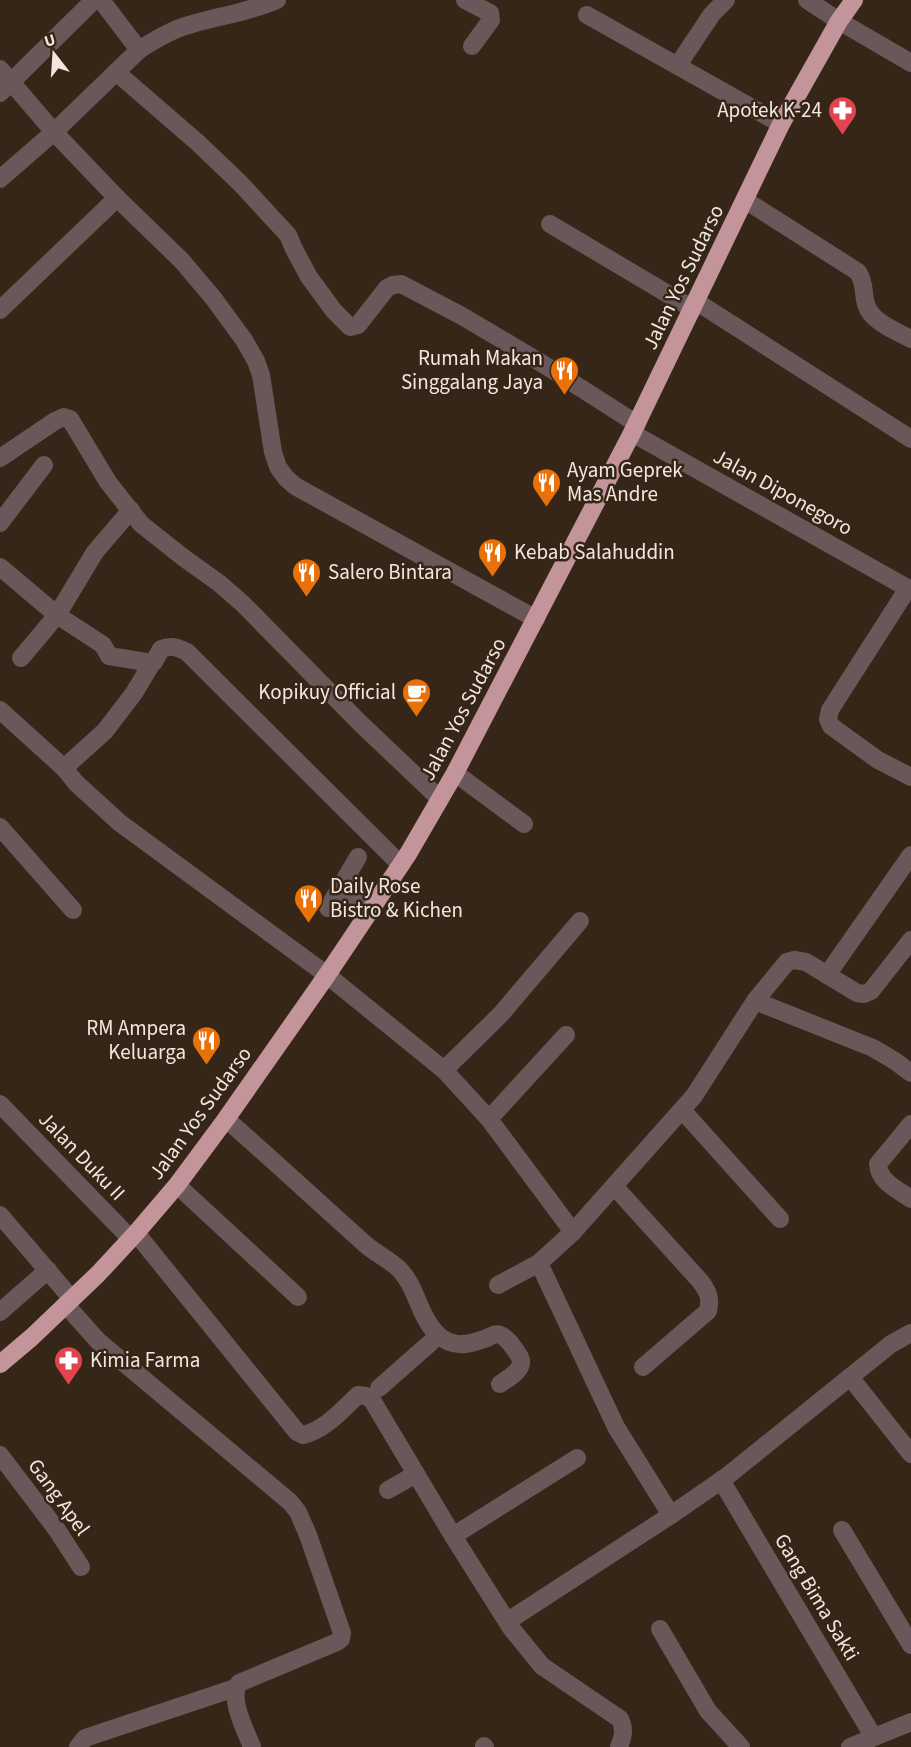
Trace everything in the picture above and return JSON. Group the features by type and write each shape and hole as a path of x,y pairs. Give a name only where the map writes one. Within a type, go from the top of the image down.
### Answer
{"highway":[{"name":"Jalan Yos Sudarso","path":"0,1364 69,1302 134,1236 177,1185 327,975 401,865 455,773 634,429 781,124 852,1"}],"street":[{"path":"94,0 4,81 117,198 182,261 214,299 251,351 261,375 273,452 278,467 295,486 536,619"},
{"path":"102,0 140,50"},
{"path":"0,180 140,50 154,40 178,29 261,7 277,0"},
{"path":"465,0 490,13 491,16 491,20 472,46"},
{"path":"678,65 712,14 726,0"},
{"path":"807,0 911,63"},
{"path":"587,15 781,124"},
{"name":"Jalan Diponegoro","path":"116,72 223,167 288,235 309,277 334,311 350,327 358,325 387,288 401,284 543,364 634,429 909,589"},
{"path":"0,310 117,198"},
{"path":"745,200 858,272 864,282 866,305 871,314 880,322 911,339"},
{"path":"550,224 695,305 911,440"},
{"path":"0,458 55,421 64,417 70,419 108,483 141,524 243,604 360,723 441,799"},
{"path":"0,523 44,465"},
{"path":"21,658 57,615 95,552 131,510"},
{"path":"0,567 57,615 103,645 109,656 152,663"},
{"path":"909,589 830,710 828,719 831,726 878,760 911,777"},
{"path":"64,768 105,731 134,693 161,649 176,646 187,652 401,865"},
{"path":"0,710 120,823 327,975 444,1070 489,1119 573,1233"},
{"path":"455,773 525,824"},
{"path":"0,827 74,910"},
{"path":"827,975 911,855"},
{"path":"328,908 358,857"},
{"path":"342,885 371,911"},
{"path":"444,1070 501,1014 580,921"},
{"path":"498,1285 538,1263 573,1233 705,1082 755,1001 787,962 794,960 806,962 857,993 864,994 871,991 911,940"},
{"path":"755,1001 873,1048 911,1073"},
{"path":"489,1119 566,1035"},
{"name":"Jalan Duku II","path":"0,1104 134,1236 297,1432 303,1436 313,1433 358,1395 366,1396 372,1400 416,1474"},
{"path":"682,1110 780,1219"},
{"path":"226,1119 367,1246 398,1268 410,1282 429,1325 438,1336 451,1344 463,1346 494,1334 505,1338 520,1356 521,1363 520,1369 500,1384"},
{"path":"911,1124 878,1164 882,1179 911,1199"},
{"path":"177,1185 298,1297"},
{"path":"614,1186 701,1282 711,1300 708,1311 643,1367"},
{"path":"0,1215 48,1270 98,1341 290,1502 298,1512 309,1535 342,1633 341,1639 337,1642 239,1683 235,1688 85,1738 78,1747"},
{"path":"538,1263 616,1427 671,1515"},
{"path":"0,1312 48,1270"},
{"path":"508,1621 721,1480 891,1344 911,1333"},
{"path":"379,1388 438,1336"},
{"path":"850,1377 911,1454"},
{"name":"Gang Apel","path":"0,1455 57,1530 81,1567"},
{"path":"453,1536 577,1458"},
{"path":"388,1490 416,1474 508,1621 542,1666 620,1719 623,1729 619,1747"},
{"name":"Gang Bima Sakti","path":"721,1480 873,1736"},
{"path":"842,1530 911,1645"},
{"path":"660,1629 708,1711 741,1747"},
{"path":"235,1688 235,1698 252,1747"},
{"path":"850,1747 911,1722"}],"place":[{"name":"Apotek K-24","path":"843,136"},
{"name":"Rumah Makan Singgalang Jaya","path":"564,396"},
{"name":"Ayam Geprek Mas Andre","path":"546,508"},
{"name":"Kebab Salahuddin","path":"493,578"},
{"name":"Salero Bintara","path":"307,598"},
{"name":"Kopikuy Official","path":"417,718"},
{"name":"Daily Rose Bistro & Kichen","path":"309,924"},
{"name":"RM Ampera Keluarga","path":"207,1066"},
{"name":"Kimia Farma","path":"69,1386"}]}
